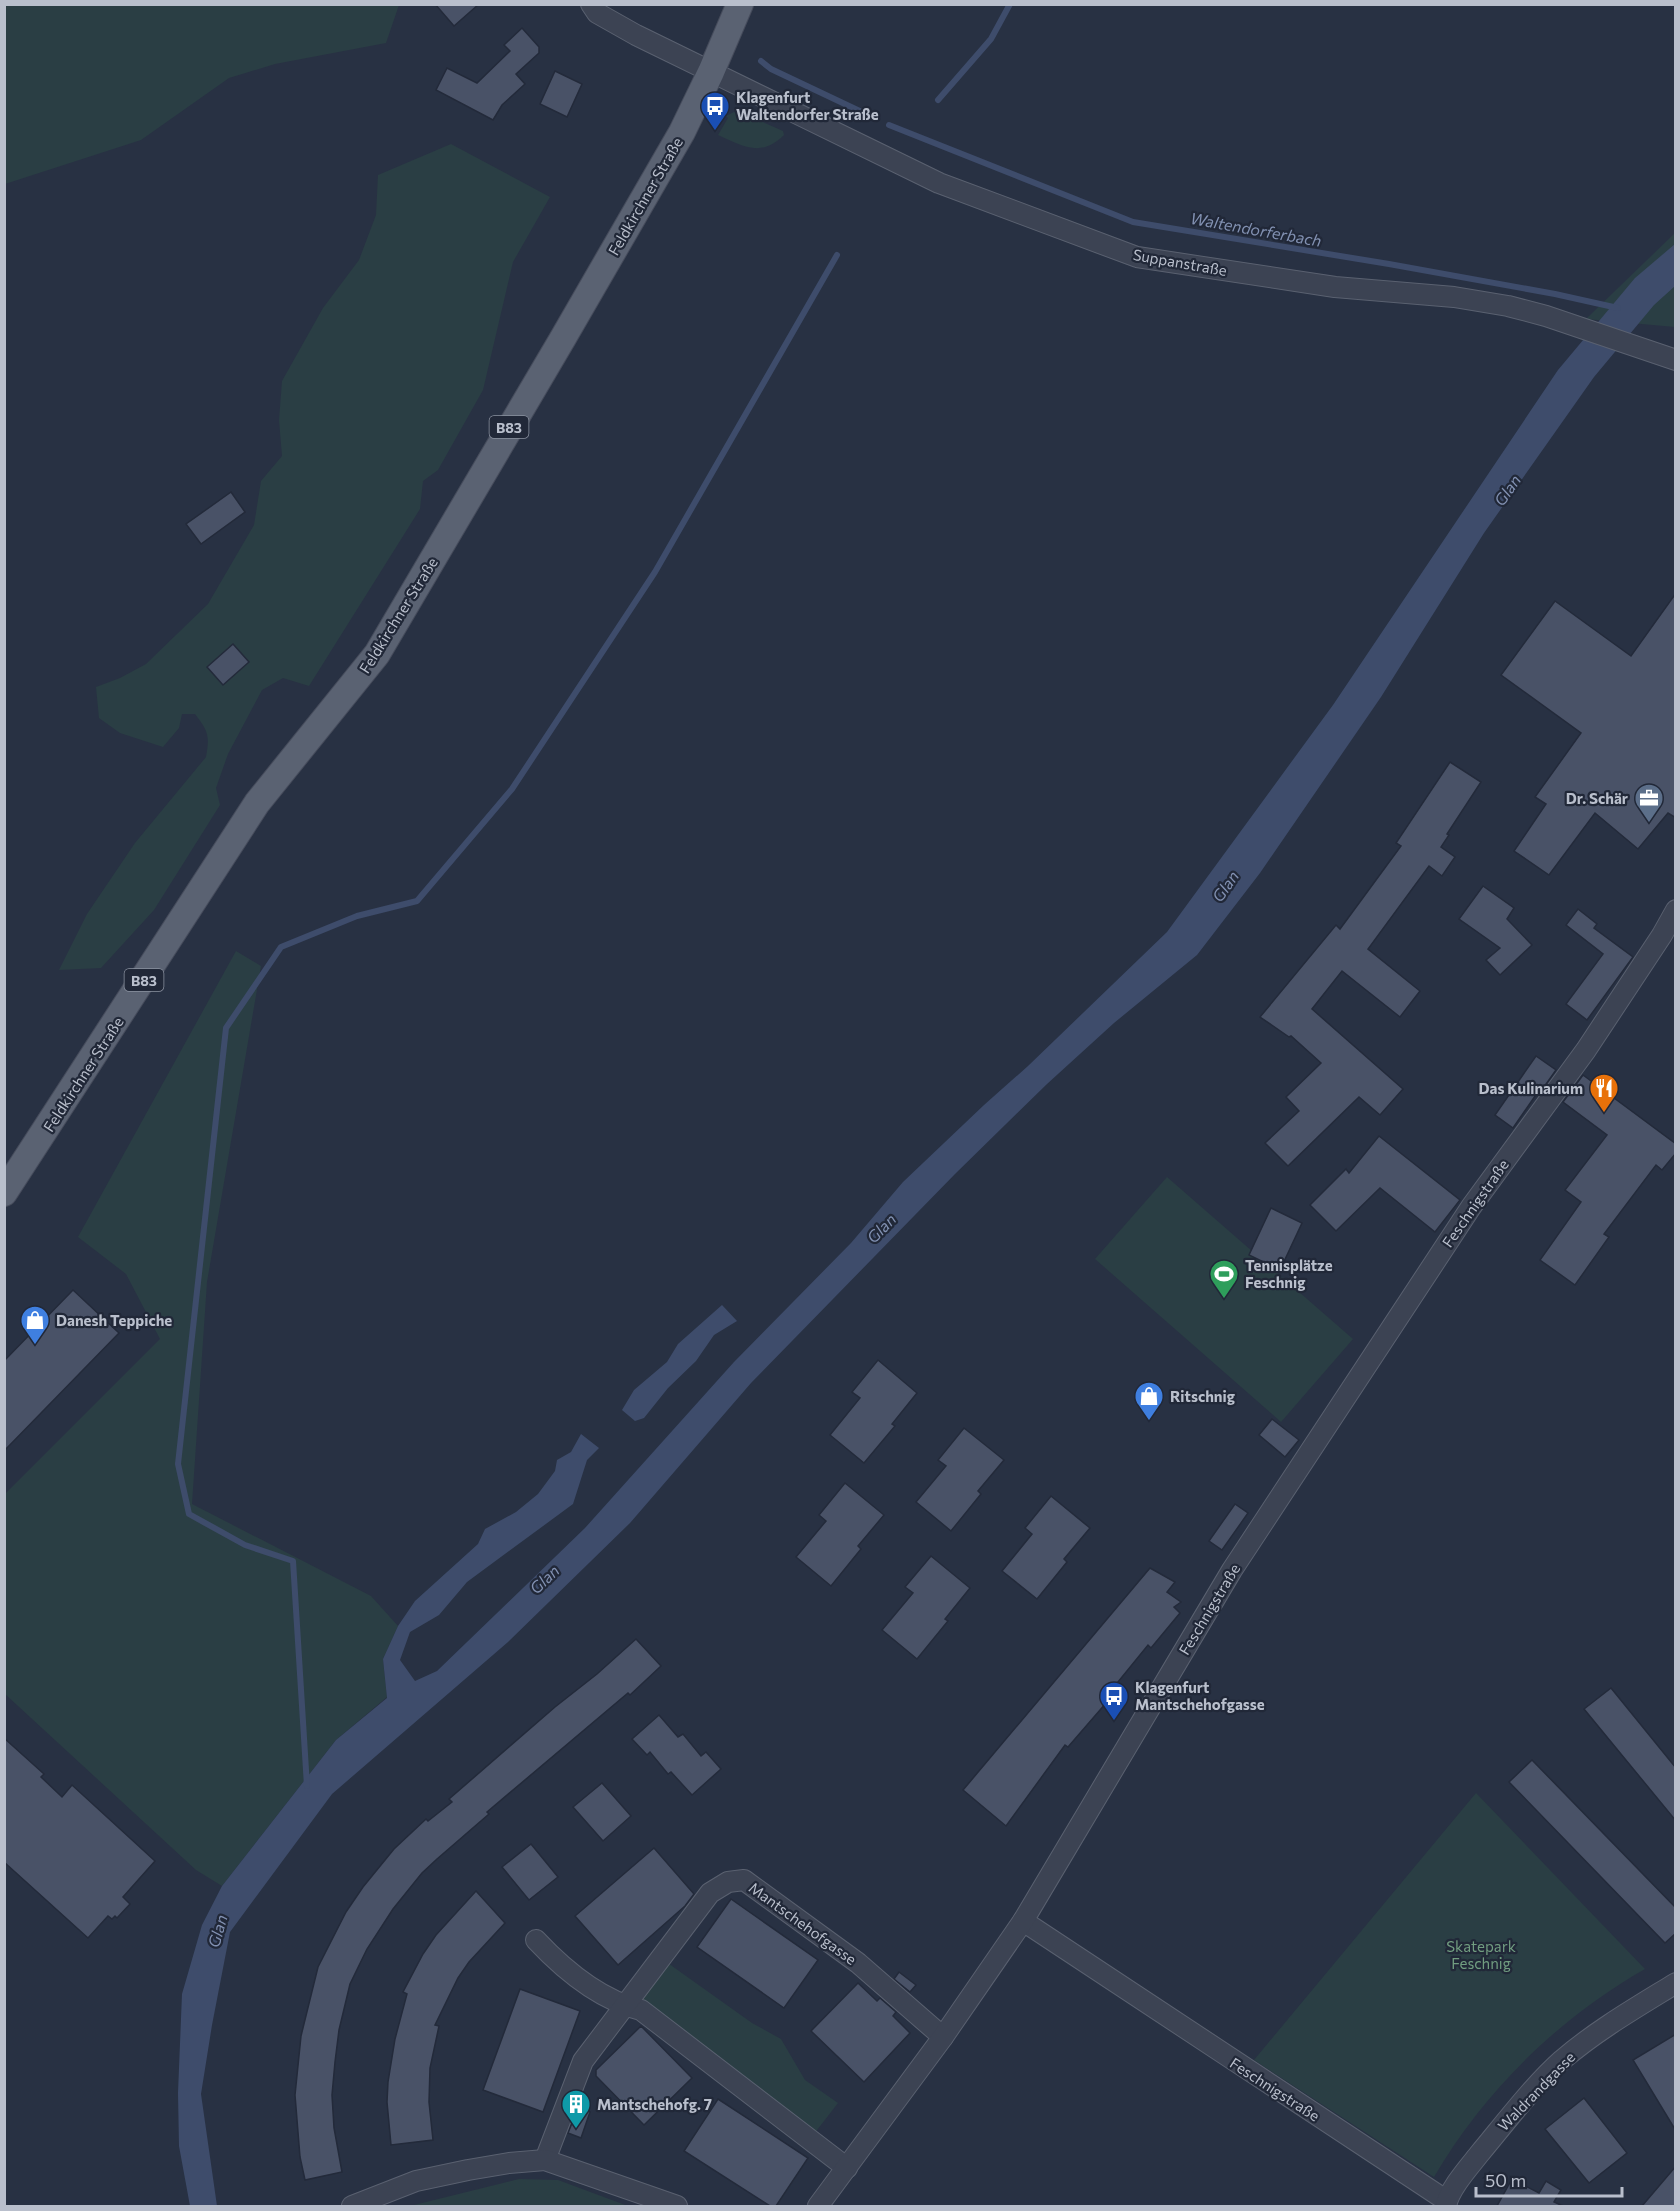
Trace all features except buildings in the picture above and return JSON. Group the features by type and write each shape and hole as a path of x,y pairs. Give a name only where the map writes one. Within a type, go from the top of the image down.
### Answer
{"main road":[{"name":"Feldkirchner Straße","path":"4,1193 257,803 378,654 682,132 740,4"}],"street":[{"name":"Suppanstraße","path":"591,4 597,13 711,72 939,183 1137,257 1335,287 1454,297 1508,306 1667,356"},
{"name":"Feschnigstraße","path":"1447,2204 1023,1921 1232,1570 1458,1226 1586,1050 1676,910"},
{"name":"Mantschehofgasse","path":"545,2160 583,2061 623,2005 710,1893 728,1882 744,1880 858,1963 943,2037"},
{"path":"819,2206 943,2037 1023,1921"},
{"path":"536,1940 569,1973 623,2005 641,2010 847,2168"},
{"name":"Waldrandgasse","path":"1447,2204 1464,2173 1507,2120 1561,2061 1616,2020 1676,1983"},
{"path":"352,2206 416,2181 509,2163 545,2160 677,2206"}],"green space":[{"path":"4,5 399,5 386,43 275,64 229,78 141,140 5,184"},
{"path":"734,112 747,115 783,131 784,135 768,146 752,148 718,135 728,118 726,116"},
{"path":"451,144 550,197 513,262 483,390 438,470 423,481 420,509 309,686 283,678 262,690 228,754 216,788 220,805 154,910 101,968 59,970 87,914 135,843 206,757 207,750 207,734 195,714 182,714 179,728 163,747 120,733 99,718 96,687 120,678 146,664 208,604 254,525 261,481 282,456 279,420 282,381 323,308 359,260 376,215 378,175"},
{"path":"1675,233 1675,327 1586,319"},
{"path":"236,951 261,966 207,1282 192,1504 371,1596 398,1626 383,1659 387,1697 336,1740 222,1886 196,1870 5,1694 4,1495 160,1339 126,1274 78,1237"},
{"name":"Tennisplätze Feschnig","path":"1167,1177 1353,1339 1281,1422 1095,1259"},
{"name":"Skatepark Feschnig","path":"1476,1793 1645,1969 1613,1988 1583,2010 1526,2059 1476,2115 1434,2177 1254,2060"},
{"path":"665,1961 752,2023 781,2039 805,2080 838,2103 814,2134 657,2014 642,1999 645,1987"},
{"path":"519,2179 558,2180 628,2206 410,2206"}],"water":[{"name":"Glan","path":"1675,244 1675,286 1654,305 1594,377 1484,533 1381,697 1260,873 1197,955 1114,1023 1047,1084 955,1174 751,1383 630,1523 508,1642 332,1794 230,1932 201,2094 217,2206 190,2206 179,2146 178,2093 182,1994 202,1925 222,1886 336,1740 387,1698 383,1659 398,1626 415,1601 478,1544 485,1529 516,1512 538,1494 555,1471 557,1460 571,1452 581,1434 599,1448 587,1460 573,1504 467,1582 439,1615 410,1632 400,1660 415,1681 437,1671 585,1528 734,1362 851,1243 903,1182 1167,932 1333,705 1558,370 1635,278"},
{"path":"722,1305 737,1321 714,1335 696,1361 668,1388 644,1418 635,1421 622,1410 634,1390 667,1362 678,1344"}],"waterway":[{"path":"938,100 991,39 1010,4"},
{"name":"Waltendorferbach","path":"761,61 771,69 866,114"},
{"name":"Waltendorferbach","path":"889,125 1133,222 1389,264 1555,294 1618,308"},
{"path":"307,1786 293,1561 245,1545 189,1514 178,1464 226,1028 281,947 357,916 417,901 512,789 655,572 837,255"}],"place":[{"name":"Klagenfurt Waltendorfer Straße","path":"715,132"},
{"name":"Dr. Schär","path":"1649,824"},
{"name":"Das Kulinarium","path":"1604,1114"},
{"name":"Tennisplätze Feschnig","path":"1224,1300"},
{"name":"Danesh Teppiche","path":"35,1346"},
{"name":"Ritschnig","path":"1149,1422"},
{"name":"Klagenfurt Mantschehofgasse","path":"1114,1722"},
{"name":"Mantschehofg. 7","path":"576,2130"}]}
